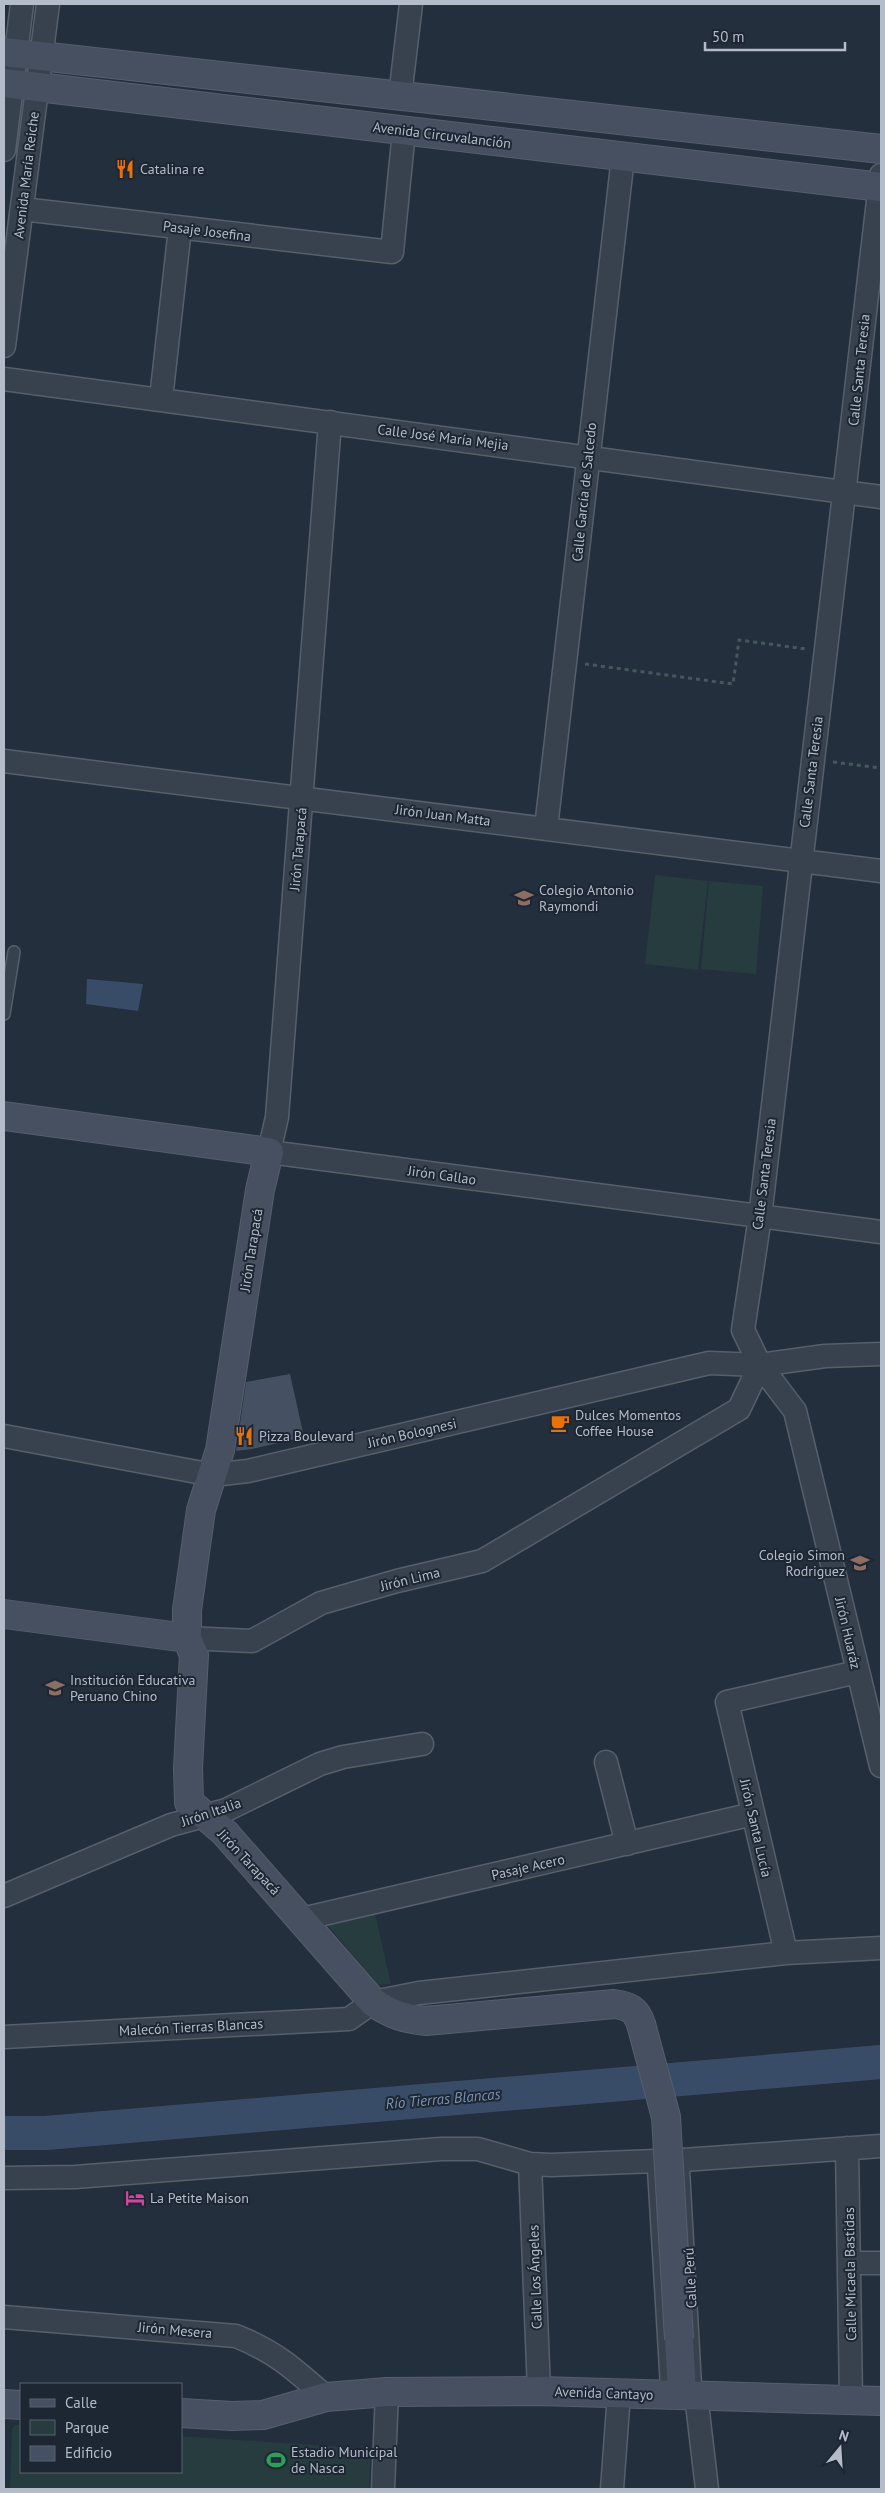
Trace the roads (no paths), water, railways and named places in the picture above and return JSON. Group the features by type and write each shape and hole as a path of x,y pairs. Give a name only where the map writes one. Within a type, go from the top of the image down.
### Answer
{"street":[{"name":"Avenida María Reiche","path":"4,150 18,85 22,4"},
{"name":"Avenida María Reiche","path":"21,54 48,4"},
{"path":"400,96 411,4"},
{"path":"21,54 881,149"},
{"name":"Avenida María Reiche","path":"4,346 22,209 18,85"},
{"name":"Avenida Circuvalanción","path":"18,85 623,156 881,183"},
{"name":"Pasaje Josefina","path":"22,209 392,252 404,131"},
{"name":"Calle García de Salcedo","path":"546,828 587,456 623,156"},
{"name":"Calle Santa Teresia","path":"760,1365 743,1330 760,1217 800,860 846,492 872,333 881,183"},
{"path":"160,400 180,228"},
{"name":"Calle José María Mejia","path":"4,379 881,497"},
{"name":"Jirón Tarapacá","path":"330,422 277,1117 260,1190 220,1450 201,1510 187,1610 187,1638 194,1655 188,1768 189,1802 225,1833 374,2002 387,2012 406,2019 426,2021 614,2004 628,2006 637,2014 666,2117 682,2395"},
{"name":"Jirón Juan Matta","path":"4,762 302,797 881,871"},
{"name":"Jirón Callao","path":"4,1116 881,1232"},
{"name":"Jirón Bolognesi","path":"4,1436 213,1475 248,1471 709,1363 760,1365 825,1356 881,1354"},
{"name":"Jirón Lima","path":"4,1614 187,1638 252,1641 321,1603 482,1560 510,1546 739,1409 760,1365"},
{"name":"Jirón Huaráz","path":"760,1365 796,1411 881,1766"},
{"name":"Jirón Santa Lucía","path":"786,1953 727,1702 857,1672"},
{"name":"Jirón Italia","path":"4,1896 171,1825 226,1810 320,1764 343,1757 422,1744"},
{"path":"606,1762 627,1844"},
{"name":"Pasaje Acero","path":"302,1920 753,1814"},
{"path":"374,2002 419,1993 786,1953 881,1948"},
{"name":"Malecón Tierras Blancas","path":"4,2037 349,2019 374,2002"},
{"path":"4,2178 75,2177 441,2149 478,2149 530,2164 551,2165 683,2160 881,2146"},
{"name":"Calle Micaela Bastidas","path":"848,2148 852,2400"},
{"name":"Calle Los Ángeles","path":"530,2164 539,2392"},
{"path":"850,2263 881,2263"},
{"name":"Jirón Mesera","path":"4,2317 236,2336 272,2352 288,2363 326,2397"},
{"path":"383,2489 386,2392"},
{"name":"Avenida Cantayo","path":"182,2414 263,2415 326,2397 386,2392 539,2392 881,2401"},
{"path":"612,2489 619,2394"},
{"path":"682,2395 707,2489"},
{"path":"4,2404 20,2404"}],"lane":[{"path":"4,1014 14,952"},
{"name":"Calle Perú","path":"682,2395 683,2160"},
{"path":"653,2161 682,2395"}],"water":[{"path":"87,979 143,984 138,1011 86,1004"}],"waterway":[{"name":"Río Tierras Blancas","path":"4,2133 46,2133 881,2062"}],"place":[{"name":"Catalina re","path":"125,169"},
{"name":"Colegio Antonio Raymondi","path":"524,898"},
{"name":"Dulces Momentos Coffee House","path":"560,1423"},
{"name":"Pizza Boulevard","path":"244,1436"},
{"name":"Colegio Simon Rodriguez","path":"860,1563"},
{"name":"Institución Educativa Peruano Chino","path":"55,1688"},
{"name":"La Petite Maison","path":"135,2198"},
{"name":"Estadio Municipal de Nasca","path":"276,2460"}]}
